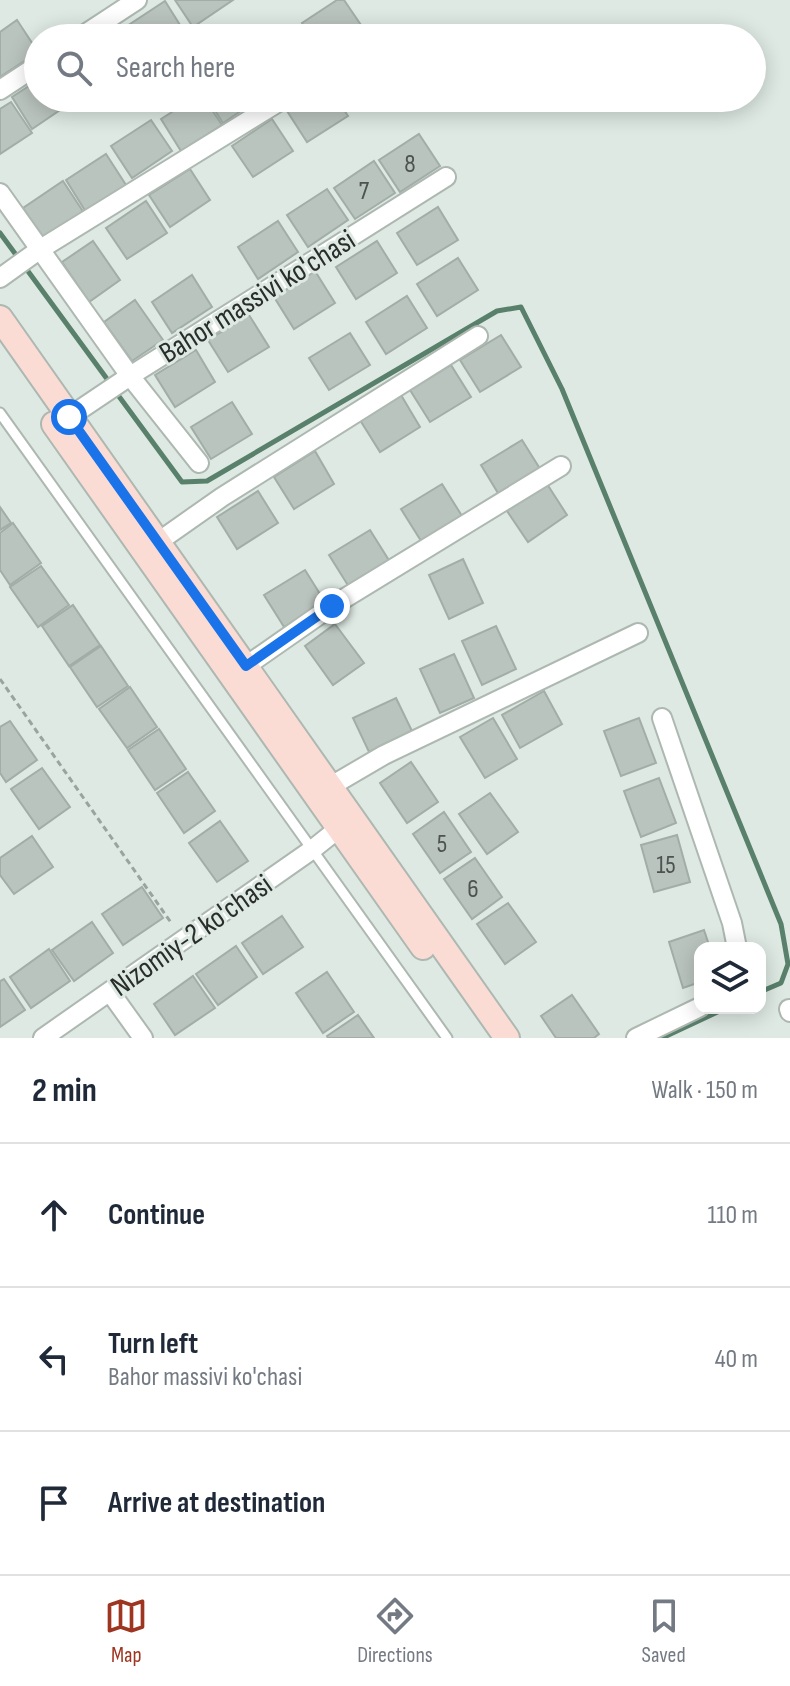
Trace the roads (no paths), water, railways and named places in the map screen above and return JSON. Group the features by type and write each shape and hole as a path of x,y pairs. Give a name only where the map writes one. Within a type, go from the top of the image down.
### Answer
{"main road":[{"path":"0,318 507,1038"},
{"path":"0,347 338,829 489,1038"}],"street":[{"path":"100,24 137,0"},
{"path":"0,90 24,74"},
{"path":"0,278 39,250 262,112"},
{"name":"Bahor massivi ko'chasi","path":"69,417 446,177"},
{"path":"0,193 130,376 199,463"},
{"path":"158,542 222,497 478,336"},
{"path":"246,666 332,606 561,466"},
{"path":"331,786 384,755 638,633"},
{"path":"662,718 736,942"},
{"name":"Nizomiy-2 ko'chasi","path":"43,1038 338,829"},
{"path":"110,992 143,1038"},
{"path":"636,1038 694,1010"}],"lane":[{"path":"0,413 447,1038"}],"waterway":[{"path":"0,233 110,383"},
{"path":"115,391 182,482 207,481 497,311 521,307 562,389 781,924 788,964 781,983 766,989"},
{"path":"662,1038 713,1014"}]}
